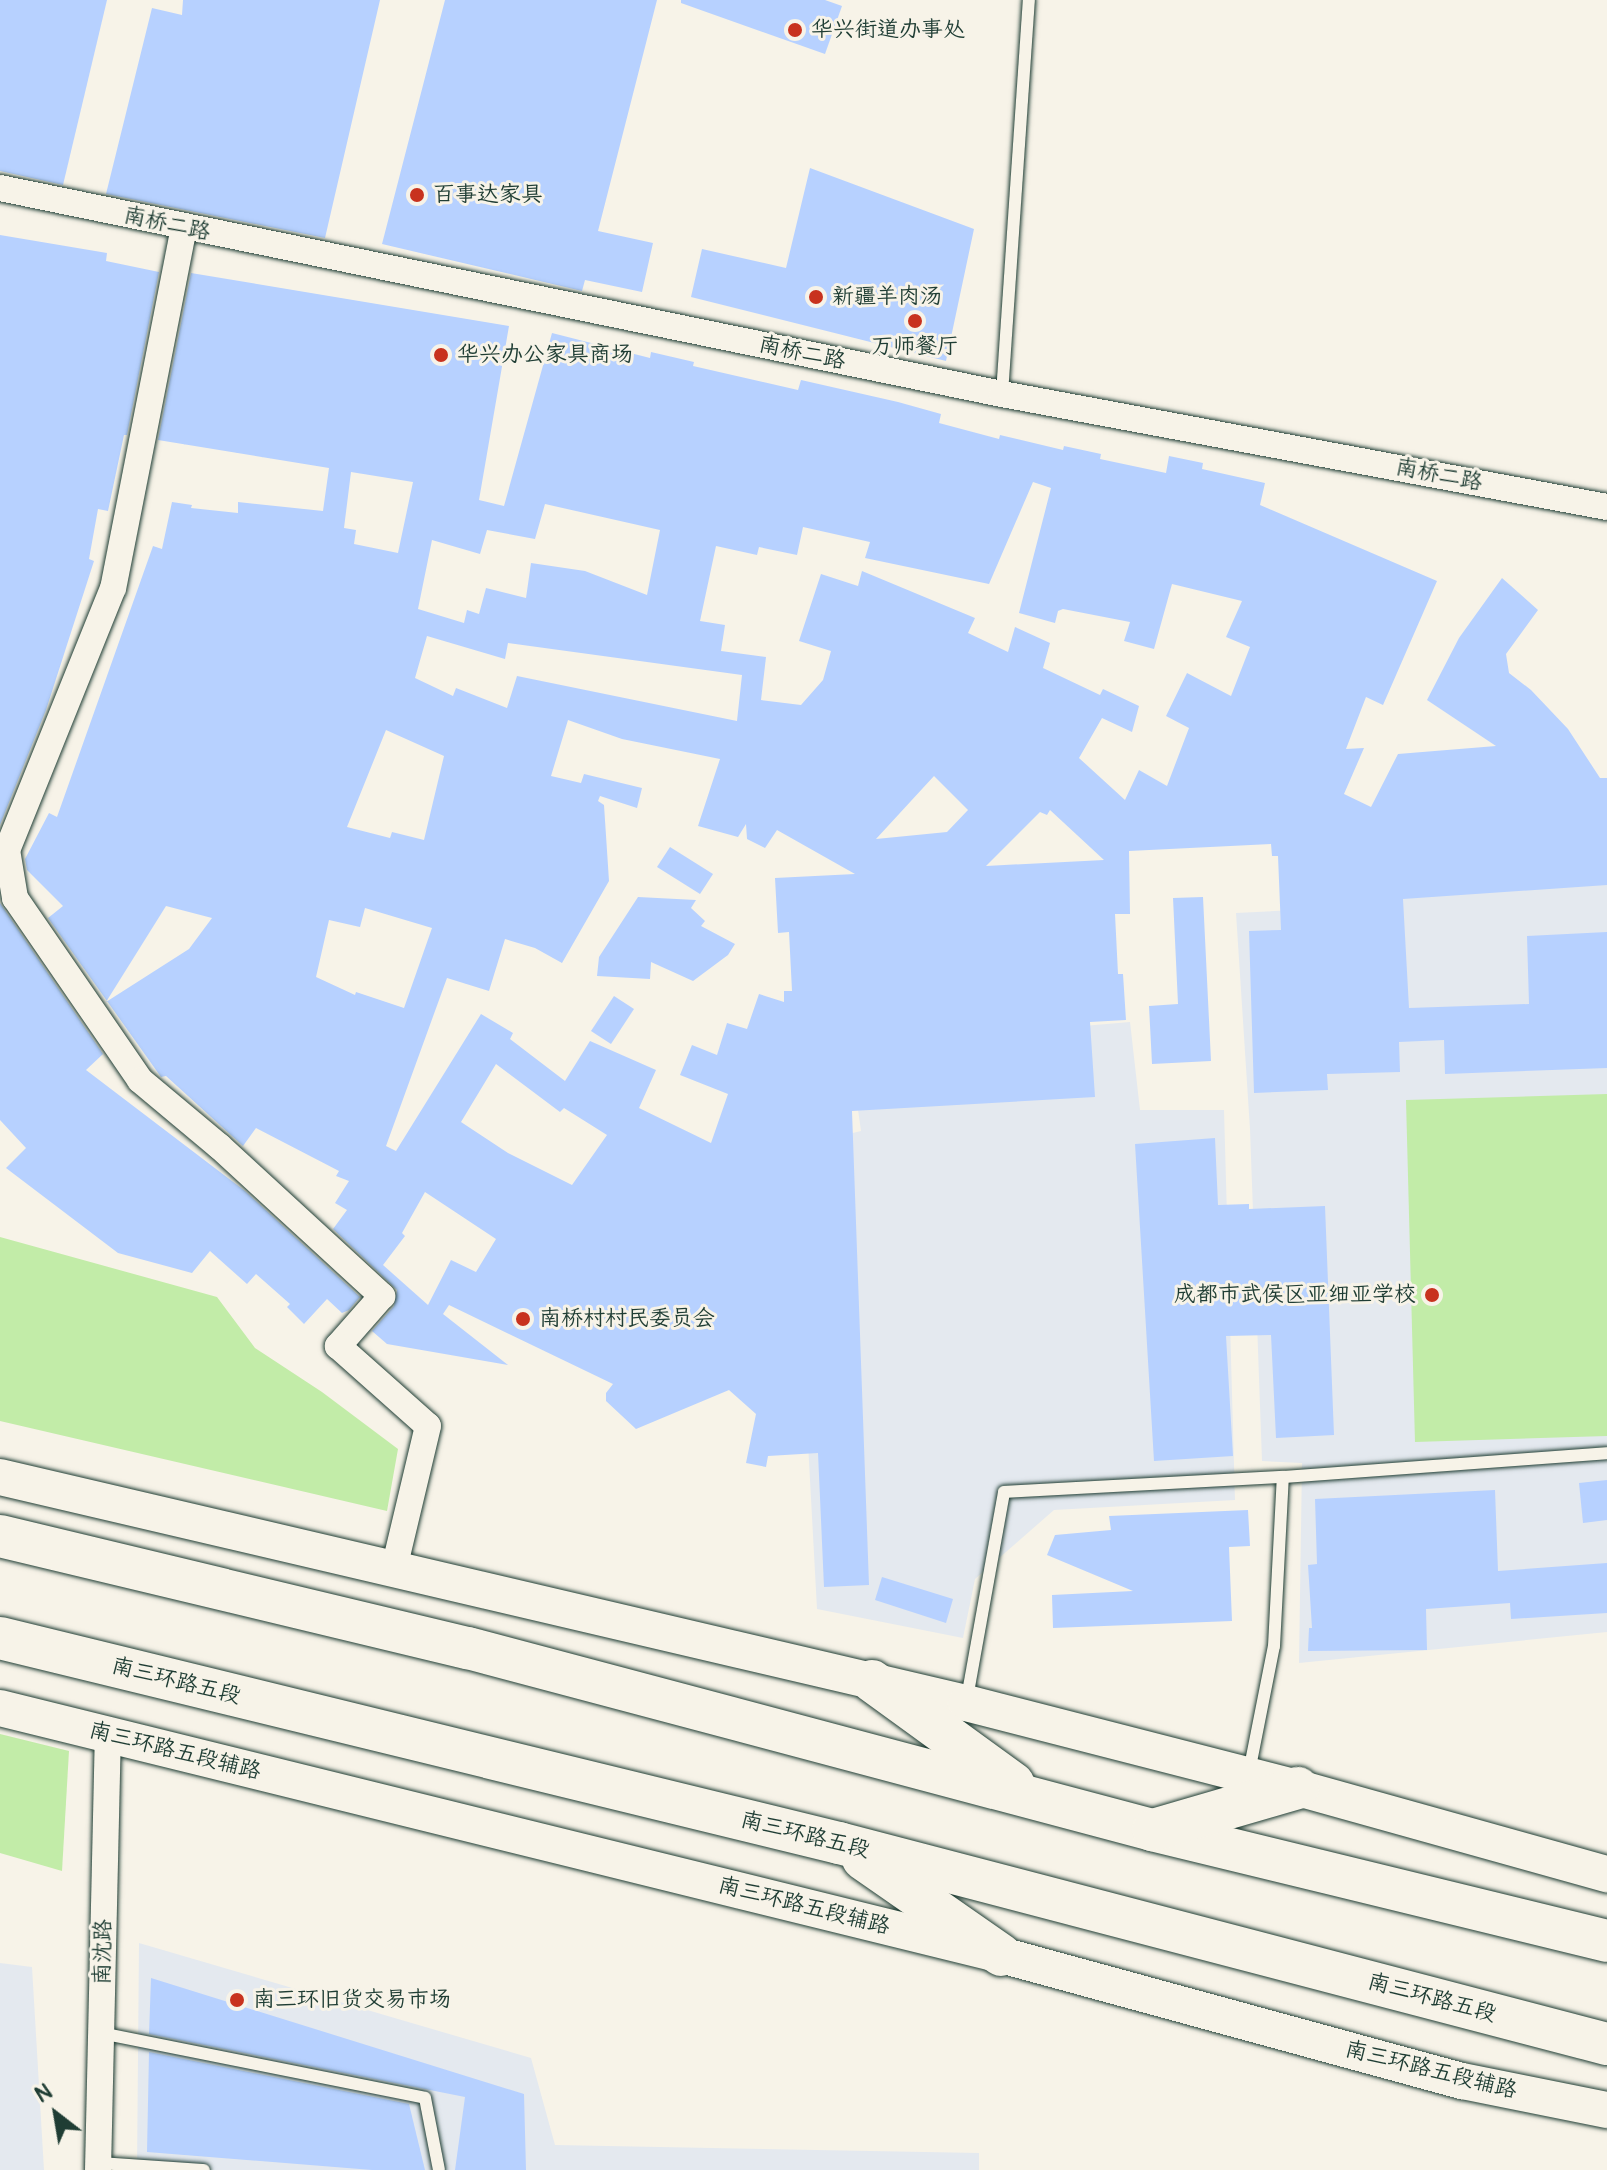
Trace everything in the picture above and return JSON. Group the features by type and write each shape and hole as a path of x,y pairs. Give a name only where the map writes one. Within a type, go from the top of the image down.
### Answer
{"highway":[{"path":"0,1536 468,1648 1152,1830 1607,1941"},
{"name":"南三环路五段","path":"0,1638 839,1843 1607,2044"},
{"path":"872,1681 1034,1799"},
{"path":"1152,1830 1298,1788"},
{"path":"839,1843 1001,1955"}],"main road":[{"path":"0,1477 966,1703 1298,1788 1607,1874"},
{"name":"南三环路五段辅路","path":"0,1708 1001,1955 1462,2081 1607,2110"}],"street":[{"name":"南桥二路","path":"0,188 1002,394 1607,507"},
{"path":"184,227 113,588 7,850 15,898 140,1080 219,1146 382,1296 338,1346 428,1426 394,1569"},
{"name":"南沈路","path":"98,2166 108,1735"}],"lane":[{"path":"1002,394 1029,0"},
{"path":"966,1703 1004,1492 1283,1477 1607,1453"},
{"path":"1249,1776 1274,1646 1283,1477"},
{"path":"101,2033 425,2098 439,2170"},
{"path":"98,2166 204,2170"}],"shaded area":[{"name":"成都市武侯区亚细亚学校","path":"1607,827 1607,1632 1299,1663 1302,1463 1262,1461 1250,1129 1236,913 1352,907"},
{"path":"1130,1022 1140,1110 1224,1110 1235,1500 1054,1510 975,1579 963,1638 817,1609 792,1148 861,1131 849,1046"},
{"name":"南三环旧货交易市场","path":"139,1943 531,2058 555,2145 979,2153 979,2170 137,2170"},
{"path":"0,1963 32,1967 44,2170 0,2170"}],"green space":[{"path":"1607,1094 1607,1436 1415,1442 1406,1100"},
{"path":"0,1237 217,1297 255,1348 322,1392 398,1449 387,1511 0,1421"},
{"path":"0,1734 69,1751 62,1871 0,1853"}],"building":[{"path":"0,0 107,0 63,185 0,171"},
{"path":"183,0 380,0 325,238 106,194 152,8 182,15"},
{"path":"445,0 657,0 598,231 653,243 642,292 585,280 582,291 382,244"},
{"name":"华兴街道办事处","path":"681,0 825,0 842,6 825,54 681,3"},
{"path":"810,168 974,229 946,361 691,297 702,249 786,268"},
{"path":"0,235 107,253 106,261 159,272 127,435 124,435 108,511 98,509 89,559 94,561 46,710 0,825"},
{"path":"191,273 509,326 479,500 504,506 552,333 650,358 651,352 694,362 693,366 798,390 801,380 898,402 941,414 939,423 999,439 1000,435 1063,450 1064,446 1101,454 1100,459 1166,473 1169,456 1203,463 1202,469 1265,483 1260,505 1437,581 1383,705 1366,697 1346,749 1364,748 1344,794 1371,807 1398,754 1496,746 1427,700 1459,638 1502,578 1538,610 1506,654 1509,673 1531,690 1568,729 1600,778 1607,778 1607,885 1403,899 1409,1008 1529,1004 1527,936 1607,932 1607,1068 1445,1074 1444,1040 1399,1042 1400,1072 1327,1074 1328,1090 1254,1093 1249,931 1281,930 1278,856 1272,856 1271,844 1129,851 1130,914 1115,914 1118,974 1123,974 1126,1020 1090,1022 1095,1097 852,1111 869,1585 824,1587 818,1453 768,1456 766,1467 746,1463 756,1414 729,1390 636,1429 606,1401 606,1393 613,1384 449,1305 443,1314 508,1365 387,1344 372,1331 394,1306 397,1290 333,1229 347,1210 335,1203 349,1181 336,1176 339,1171 256,1128 243,1146 166,1076 161,1077 48,918 63,906 27,870 25,859 49,813 57,817 153,546 162,549 172,502 192,505 191,508 238,513 238,502 323,511 329,468 158,440","holes":["351,472 413,482 398,553 354,544 356,530 344,528","1033,482 1051,488 1019,613 1055,623 1058,611 1063,609 1130,622 1124,641 1154,649 1172,584 1242,601 1226,637 1250,647 1231,696 1187,673 1166,716 1189,728 1167,786 1139,770 1125,800 1079,758 1102,718 1132,732 1139,706 1103,689 1100,695 1043,668 1050,643 1015,627 1008,652 968,633 975,618 862,571 858,586 821,574 799,641 831,651 823,680 801,705 761,700 766,657 721,651 725,625 700,621 716,546 757,555 759,547 797,555 803,527 870,542 865,558 989,584","545,504 660,530 647,595 585,571 531,563 526,598 486,588 479,614 467,610 464,623 418,609 432,540 480,554 487,530 535,539","427,636 505,659 508,643 742,675 737,721 517,676 507,708 456,688 453,696 415,678","568,720 622,739 720,759 698,826 738,837 746,824 747,839 765,848 777,830 855,874 775,878 778,933 789,932 792,991 784,991 784,1002 759,994 747,1029 727,1023 717,1055 692,1045 680,1075 728,1094 711,1143 639,1108 656,1070 590,1041 565,1081 510,1039 513,1033 481,1014 396,1151 386,1146 447,978 489,991 505,939 535,948 562,963 609,881 604,805 598,801 600,796 637,808 642,788 584,774 581,783 551,776","386,730 444,756 424,840 392,832 390,838 347,827","934,776 968,810 947,832 876,839","1050,810 1104,860 986,866 1040,812 1047,815","166,906 212,918 189,949 107,1001","365,908 432,928 404,1008 356,992 355,995 316,977 329,920 360,927","496,1064 560,1112 564,1108 607,1135 572,1185 508,1153 461,1122","425,1192 496,1239 476,1272 451,1260 428,1305 383,1265 405,1236 402,1233"]},
{"path":"670,847 713,874 700,894 657,867"},
{"path":"638,897 696,900 691,908 705,921 701,926 735,944 728,955 693,981 651,962 650,979 597,976 599,957"},
{"path":"1203,897 1211,1061 1152,1064 1149,1006 1178,1004 1173,898"},
{"path":"0,903 103,1054 86,1070 245,1191 360,1297 349,1310 342,1313 327,1299 304,1324 287,1307 290,1304 256,1274 247,1284 210,1251 192,1273 118,1253 6,1168 26,1148 0,1120"},
{"path":"614,996 634,1009 611,1044 591,1031"},
{"path":"1215,1138 1218,1205 1249,1204 1249,1209 1325,1206 1334,1435 1276,1438 1271,1335 1226,1336 1233,1456 1154,1461 1135,1144"},
{"path":"1607,1480 1607,1520 1583,1523 1579,1483"},
{"path":"1495,1490 1498,1571 1607,1563 1607,1613 1511,1619 1510,1603 1426,1609 1427,1650 1308,1651 1309,1628 1312,1628 1308,1565 1317,1564 1315,1499"},
{"path":"1248,1510 1250,1546 1229,1547 1232,1621 1053,1628 1052,1595 1133,1591 1047,1555 1055,1535 1111,1530 1109,1516"},
{"path":"882,1577 953,1599 946,1623 875,1600"},
{"path":"151,1978 524,2094 526,2170 455,2170 465,2097 149,2034"},
{"path":"149,2052 409,2104 425,2170 372,2170 147,2152"}],"place":[{"name":"华兴街道办事处","path":"795,30"},
{"name":"百事达家具","path":"417,195"},
{"name":"新疆羊肉汤","path":"816,297"},
{"name":"万师餐厅","path":"915,321"},
{"name":"华兴办公家具商场","path":"441,355"},
{"name":"成都市武侯区亚细亚学校","path":"1432,1295"},
{"name":"南桥村村民委员会","path":"523,1319"},
{"name":"南三环旧货交易市场","path":"237,2000"}]}
